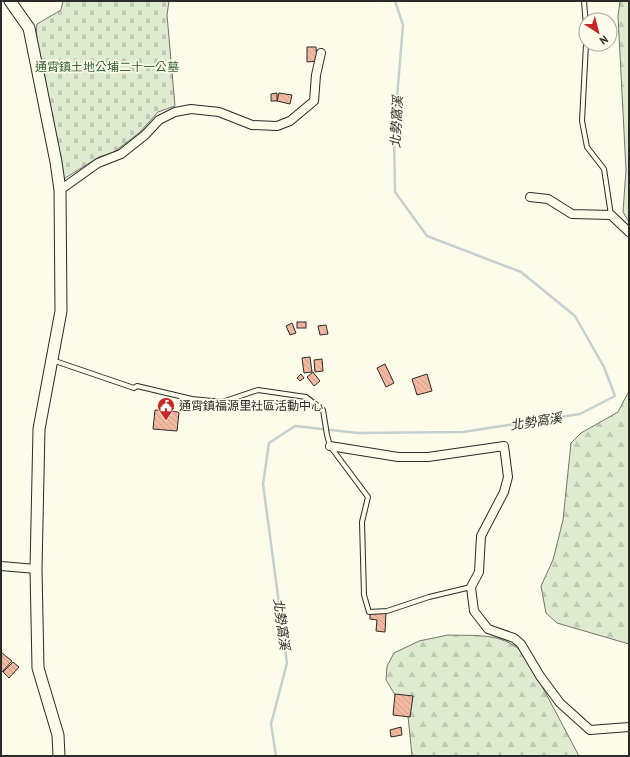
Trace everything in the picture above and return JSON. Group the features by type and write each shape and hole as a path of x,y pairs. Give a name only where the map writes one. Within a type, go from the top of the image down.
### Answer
{"street":[{"path":"10,1 30,28 60,190 61,311 39,429 36,569 38,668 58,735 59,756"},
{"path":"60,190 98,163 121,154 145,135 159,120 175,112 191,109 219,112 252,125 277,126 290,121 314,101 316,75 321,53"},
{"path":"530,197 548,199 572,214 611,215 629,232"},
{"path":"330,446 398,456 428,457 504,446 508,476 504,492 481,536 478,572 471,587 474,611 488,629 514,638 521,644 540,676 560,703 590,730 629,727"},
{"path":"1,566 36,569"}],"lane":[{"path":"584,1 585,12"},
{"path":"586,52 582,121 588,147 604,168 611,215"},
{"path":"52,360 134,388 137,386 192,399 222,402 258,390 306,397 323,410 330,446 368,497 362,522 364,595 369,612 387,611 429,597 471,587"}],"green space":[{"name":"通霄鎮土地公埔二十一公墓","path":"63,1 169,1 167,15 175,106 158,112 139,133 114,152 99,157 62,180 36,36 37,24 61,10"},
{"path":"620,1 629,1 629,222 623,212 626,170 618,16"},
{"path":"629,391 629,644 557,623 546,613 541,586 553,560 563,520 571,443 581,433 618,412"},
{"path":"448,635 490,637 500,639 518,648 526,656 579,756 412,756 408,716 386,680 387,666 394,653 419,641"}],"building":[{"path":"307,47 316,47 317,61 307,62"},
{"path":"277,93 277,101 271,101 271,94"},
{"path":"279,93 292,95 290,104 277,101"},
{"path":"297,322 306,322 306,328 297,328"},
{"path":"292,323 296,333 290,335 286,326"},
{"path":"326,325 328,334 320,335 318,326"},
{"path":"310,357 312,372 304,373 302,358"},
{"path":"322,359 323,371 315,372 314,360"},
{"path":"385,364 394,383 386,387 377,368"},
{"path":"313,372 320,381 314,386 307,377"},
{"path":"301,374 304,378 300,381 297,378"},
{"path":"427,374 432,391 417,395 412,379"},
{"name":"通霄鎮福源里社區活動中心","path":"155,410 179,412 177,431 153,429"},
{"path":"370,611 386,612 385,632 376,631 377,620 370,619"},
{"path":"2,653 12,661 1,673 1,655"},
{"path":"13,662 19,667 9,678 3,672"},
{"path":"395,694 413,696 410,717 393,715"},
{"path":"401,727 402,735 391,737 390,730"}],"waterway":[{"name":"北勢窩溪","path":"276,756 271,724 287,663 263,484 269,443 295,426 358,433 463,432 580,414 615,396 604,367 575,316 521,272 427,236 395,192 394,134 403,25 395,1"}],"place":[{"name":"通霄鎮福源里社區活動中心","path":"166,421"}]}
